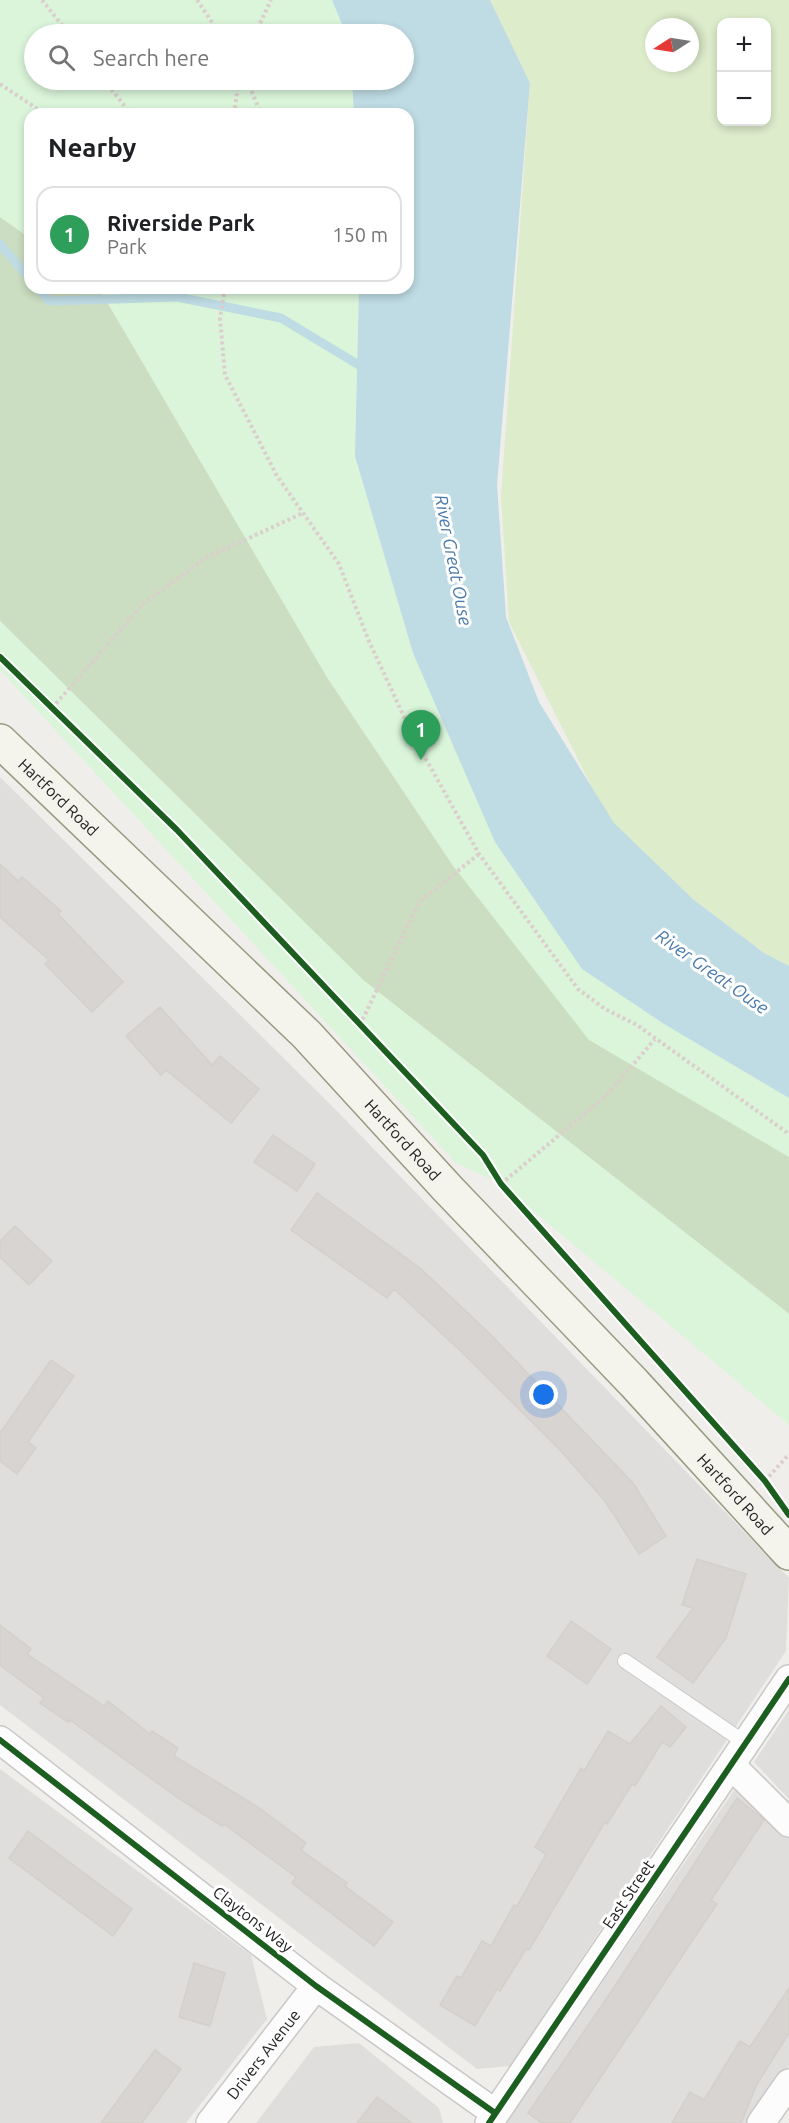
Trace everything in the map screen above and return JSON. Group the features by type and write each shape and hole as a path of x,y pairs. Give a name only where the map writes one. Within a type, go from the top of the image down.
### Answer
{"main road":[{"name":"Hartford Road","path":"0,741 307,1035 448,1189 634,1383 789,1553"}],"street":[{"name":"East Street","path":"492,2118 789,1679"},
{"name":"Claytons Way","path":"0,1740 316,1986 492,2118"},
{"path":"732,1766 789,1823"},
{"name":"Drivers Avenue","path":"210,2123 316,1986"},
{"path":"761,2123 789,2083"}],"lane":[{"path":"625,1661 747,1744"}],"path":[{"path":"42,0 61,24"},
{"path":"197,0 213,24"},
{"path":"260,24 271,0"},
{"path":"0,84 36,108"},
{"path":"112,90 125,108"},
{"path":"235,108 238,90"},
{"path":"251,90 259,108"},
{"path":"224,294 220,318 225,375 277,477 339,564 368,639 412,734 479,854 578,989 605,1009 637,1025 789,1134"},
{"path":"52,708 143,604 204,559 303,513"},
{"path":"45,701 60,716"},
{"path":"360,1025 419,902 479,854"},
{"path":"352,1017 368,1034"},
{"path":"501,1184 607,1095 655,1039"},
{"path":"495,1174 509,1193"},
{"path":"765,1481 789,1454"},
{"path":"757,1472 771,1490"}],"shaded area":[{"path":"0,777 336,1110 789,1578 786,1651 510,2066 477,2069 0,1705"},
{"path":"789,1710 789,1799 754,1762"},
{"path":"0,1769 251,1955 267,2019 186,2123 0,2123"},
{"path":"735,1789 769,1815 789,1836 789,2066 749,2123 506,2123"},
{"path":"359,2043 439,2108 443,2123 256,2123 314,2047"}],"green space":[{"path":"0,0 332,0 342,24 24,24 24,90 353,90 354,108 24,108 24,234 0,217"},
{"path":"490,0 789,0 789,966 764,953 694,900 607,817 509,622 501,497 530,83"},
{"path":"0,217 24,234 24,294 103,294 327,677 454,867 789,1157 789,1314 363,980 0,621"},
{"path":"103,294 359,294 355,456 413,653 582,969 664,1024 789,1098 789,1157 589,1040 454,867 327,677"},
{"path":"0,621 363,980 789,1314 789,1425 501,1184 456,1163 0,670"}],"water":[{"name":"River Great Ouse","path":"332,0 490,0 530,83 497,485 506,617 539,702 614,823 694,900 764,953 789,966 789,1098 664,1024 582,969 495,842 413,653 355,456 359,294 414,294 414,108 354,108 353,90 414,90 414,24 342,24"}],"building":[{"path":"0,864 18,881 22,877 61,911 58,914 123,982 92,1012 45,964 49,960 0,917"},
{"path":"160,1007 212,1065 220,1056 259,1089 231,1123 166,1070 161,1075 126,1036"},
{"path":"273,1135 315,1164 297,1191 254,1162"},
{"path":"317,1193 420,1268 490,1334 633,1483 666,1536 639,1554 605,1501 559,1449 468,1358 394,1289 387,1298 291,1230"},
{"path":"15,1226 52,1261 29,1285 0,1257 0,1241"},
{"path":"51,1360 74,1376 28,1442 36,1448 17,1474 0,1461 0,1433"},
{"path":"697,1559 746,1574 726,1638 693,1683 657,1657 693,1608 682,1605"},
{"path":"571,1621 611,1649 587,1684 547,1656"},
{"path":"0,1625 31,1649 27,1654 104,1706 108,1701 150,1734 152,1731 178,1748 174,1756 258,1807 306,1843 301,1850 347,1883 345,1886 393,1922 374,1946 292,1883 296,1877 224,1824 222,1826 181,1800 70,1720 68,1722 40,1703 44,1698 0,1665"},
{"path":"661,1706 686,1727 670,1747 662,1742 635,1786 632,1784 607,1824 605,1822 529,1950 526,1949 500,1991 497,1989 475,2026 440,2005 457,1976 461,1978 482,1941 491,1946 514,1905 517,1906 546,1854 535,1847 581,1768 584,1771 608,1731 630,1744"},
{"path":"737,1798 764,1820 711,1900 717,1904 570,2123 542,2123 528,2113 613,1989"},
{"path":"28,1831 132,1909 113,1936 9,1858"},
{"path":"194,1963 225,1973 210,2026 179,2017"},
{"path":"789,1988 789,2033 757,2084 741,2123 672,2123 690,2092 704,2100 740,2041 750,2047"},
{"path":"155,2050 181,2069 142,2123 101,2123"},
{"path":"377,2097 412,2123 357,2123"}],"waterway":[{"path":"0,244 24,272"},
{"path":"43,294 49,301 177,297 281,318 367,370"}],"cycle path":[{"path":"0,657 177,830 483,1155 501,1184 765,1481 789,1515"},
{"path":"489,2123 789,1679"},
{"path":"0,1740 316,1986 495,2113"}],"place":[{"name":"Riverside Park","path":"421,760"}]}
